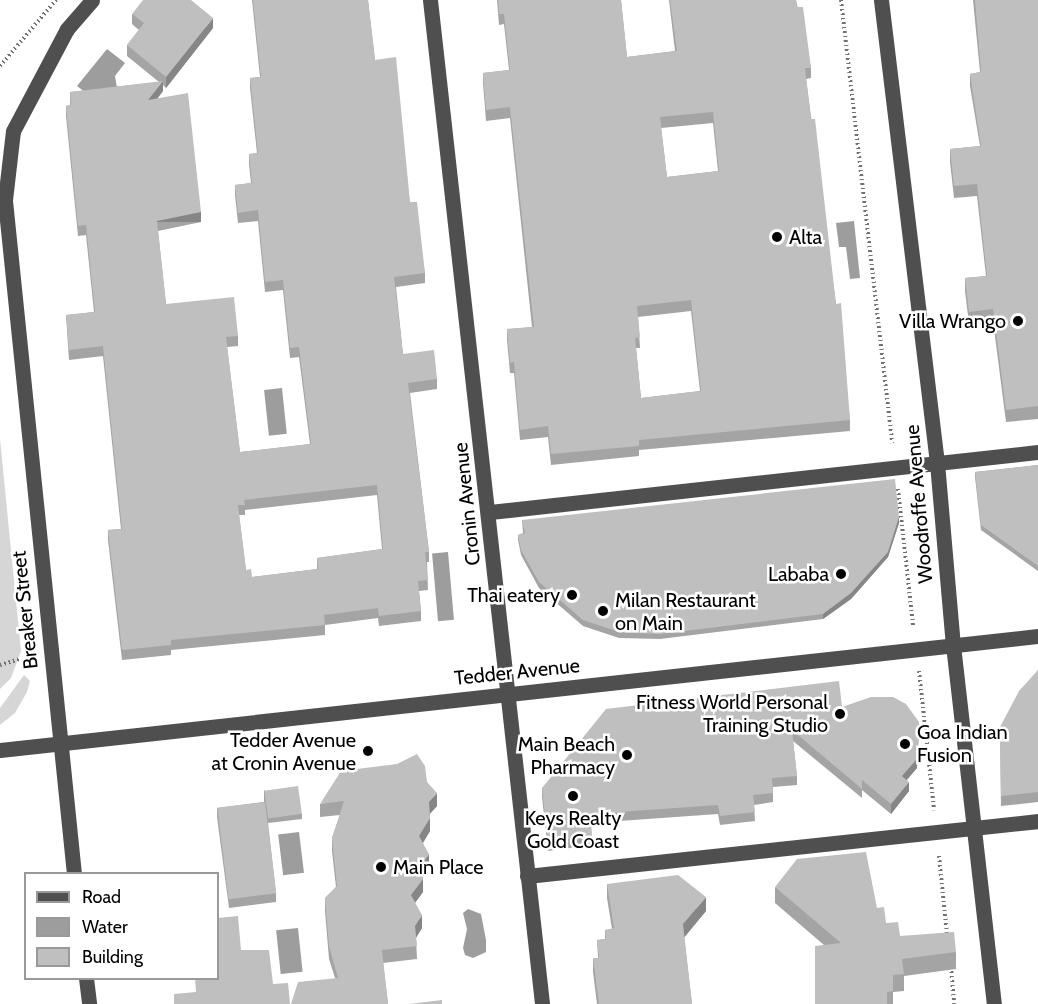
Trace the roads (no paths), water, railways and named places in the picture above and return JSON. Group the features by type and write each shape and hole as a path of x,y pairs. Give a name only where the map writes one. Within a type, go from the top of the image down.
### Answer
{"street":[{"name":"Breaker Street","path":"74,872 5,200 13,131 67,28 92,0"},
{"name":"Cronin Avenue","path":"430,0 489,512 506,694 542,1004"},
{"name":"Woodroffe Avenue","path":"881,0 937,463 953,645 994,1004"},
{"path":"489,512 1038,452"},
{"name":"Tedder Avenue","path":"0,750 59,741 1038,636"},
{"path":"527,876 1038,821"},
{"path":"86,980 89,1004"}],"water":[{"path":"107,49 125,63 115,76 117,88 85,92 77,86"},
{"path":"854,221 860,278 850,279 846,247 839,247 836,223"},
{"path":"282,388 287,434 269,436 264,390"},
{"path":"448,552 454,620 438,621 432,553"},
{"path":"299,832 304,873 283,875 278,835"},
{"path":"468,909 481,914 486,940 486,952 473,958 465,955 463,948 467,929 463,913"},
{"path":"298,928 303,972 281,974 276,930"}],"place":[{"name":"Alta","path":"777,237"},
{"name":"Villa Wrango","path":"1018,321"},
{"name":"Lababa","path":"841,574"},
{"name":"Thai eatery","path":"572,595"},
{"name":"Milan Restaurant on Main","path":"603,611"},
{"name":"Fitness World Personal Training Studio","path":"840,714"},
{"name":"Goa Indian Fusion","path":"905,744"},
{"name":"Tedder Avenue at Cronin Avenue","path":"368,751"},
{"name":"Main Beach Pharmacy","path":"627,755"},
{"name":"Keys Realty Gold Coast","path":"573,796"},
{"name":"Main Place","path":"381,867"}]}
